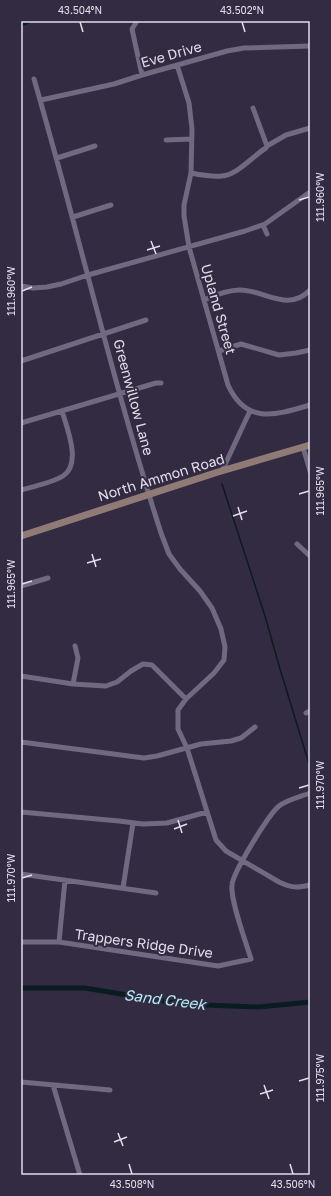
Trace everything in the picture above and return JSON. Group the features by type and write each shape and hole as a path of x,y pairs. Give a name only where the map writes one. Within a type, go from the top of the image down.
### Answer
{"main road":[{"name":"North Ammon Road","path":"21,536 149,494 306,446"}],"street":[{"path":"137,21 132,29 142,75"},
{"name":"Eve Drive","path":"40,100 94,90 227,51 244,48 310,46"},
{"name":"Upland Street","path":"177,65 189,103 192,129 191,173 184,205 184,216 189,247 228,385 233,396 238,402 250,411"},
{"name":"Greenwillow Lane","path":"34,79 73,217 119,394 169,554 180,569 200,591 212,608 221,629 225,646 224,660 214,673 186,699 178,710 178,729 187,748 216,840 226,851 287,886 299,888 310,885"},
{"path":"253,108 267,146"},
{"path":"191,173 209,176 228,175 267,146 286,135 310,128"},
{"path":"166,140 192,140"},
{"path":"57,158 95,146"},
{"path":"21,286 33,288 63,284 88,275 263,225 310,192"},
{"path":"73,217 111,205"},
{"path":"263,225 267,234"},
{"path":"204,300 230,291 239,290 253,291 285,300 298,299 310,290"},
{"path":"21,361 146,320"},
{"path":"219,351 242,344 279,355 310,350"},
{"path":"21,424 156,383 161,383"},
{"path":"222,471 250,411 262,414 281,414 310,405"},
{"path":"21,490 64,476 69,469 73,460 72,447 62,411"},
{"path":"306,446 310,471"},
{"path":"297,544 310,556"},
{"path":"21,586 48,578"},
{"path":"74,684 78,658 75,646"},
{"path":"21,676 74,684 106,686 117,682 143,664 152,665 186,699"},
{"path":"21,742 144,758 201,744 232,741 241,738 255,727"},
{"name":"Trappers Ridge Drive","path":"21,942 59,942 218,966 251,959 232,896 232,885 235,873 278,806 290,800 310,794"},
{"path":"21,812 143,824 167,823 207,812"},
{"path":"123,888 132,823"},
{"path":"21,874 156,893"},
{"path":"59,942 65,880"},
{"path":"21,1082 110,1090"},
{"path":"53,1086 80,1175"}],"waterway":[{"path":"21,24 29,21"},
{"path":"222,484 265,616 310,767"},
{"name":"Sand Creek","path":"21,988 85,988 181,1004 259,1007 310,1002"}]}
